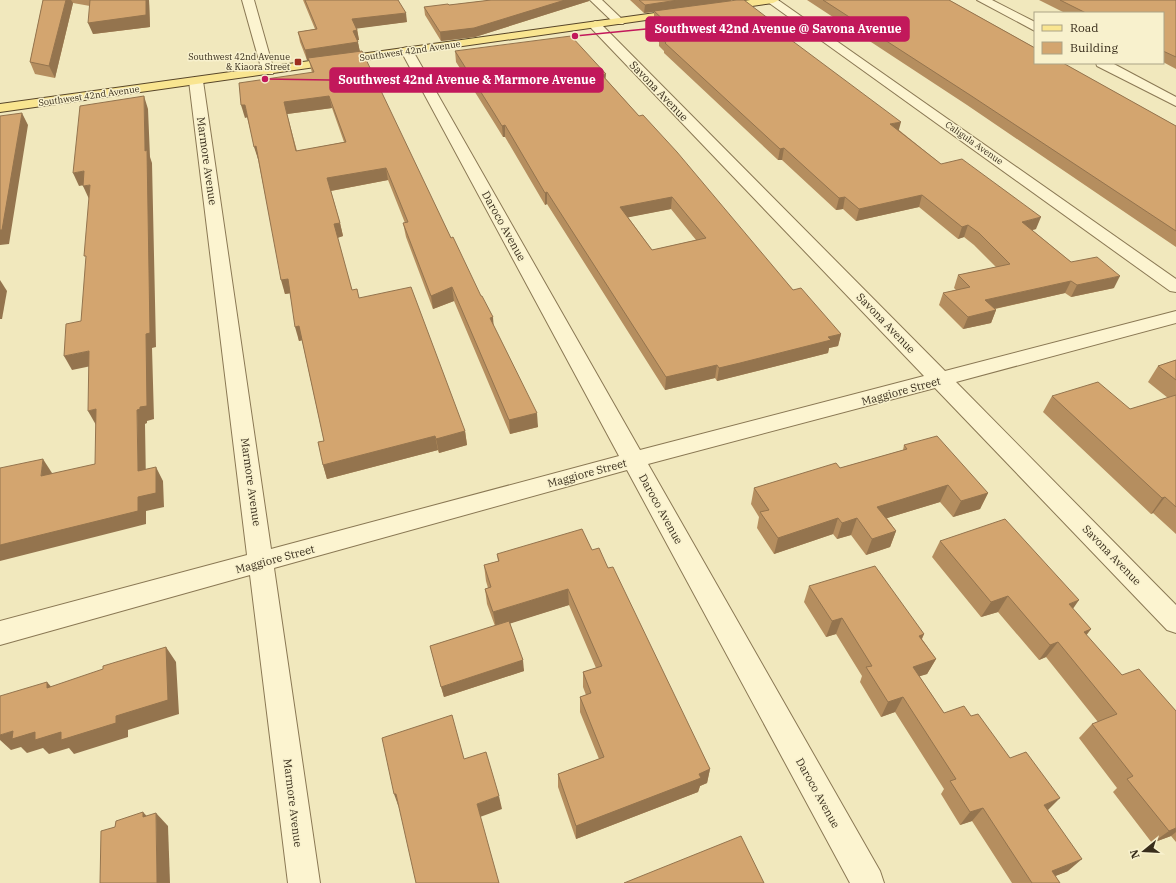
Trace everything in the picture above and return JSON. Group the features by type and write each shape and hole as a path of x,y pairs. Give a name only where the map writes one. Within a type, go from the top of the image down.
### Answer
{"main road":[{"path":"710,9 772,0"},
{"name":"Southwest 42nd Avenue","path":"0,108 695,11"}],"street":[{"path":"248,0 268,71"},
{"path":"596,0 619,22"},
{"name":"Caligula Avenue","path":"772,0 1176,287"},
{"path":"983,0 1034,26"},
{"name":"Savona Avenue","path":"595,25 1176,622"},
{"name":"Daroco Avenue","path":"407,51 868,883"},
{"path":"1104,64 1176,102"},
{"name":"Marmore Avenue","path":"196,81 304,883"},
{"name":"Maggiore Street","path":"0,633 634,460 1176,317"}],"building":[{"path":"43,0 66,0 49,66 30,62"},
{"path":"90,0 146,0 146,15 88,23"},
{"path":"305,0 398,0 406,13 352,19 357,30 353,31 358,42 305,50 298,32 317,29"},
{"path":"491,0 565,0 474,28 440,32 424,7"},
{"path":"639,0 678,0 645,5"},
{"path":"744,0 769,19 763,19 901,122 890,124 941,164 962,159 1041,217 1022,222 1071,262 1097,257 1120,276 1077,285 1071,281 985,300 996,310 968,317 943,293 970,287 958,275 1010,264 979,233 968,225 962,227 922,195 859,209 845,197 839,198 784,148 780,149 665,43 660,36 663,35 653,25 667,23 654,11"},
{"path":"823,0 949,0 1034,47 1034,64 1065,64 1176,126 1176,231"},
{"path":"1060,0 1176,0 1176,57 1164,51 1164,12 1084,12"},
{"path":"571,36 606,74 602,75 639,116 643,115 677,152 793,290 801,288 841,334 828,337 831,340 740,363 719,368 717,365 666,377 547,192 545,193 505,125 502,126 455,51","holes":["672,197 706,238 652,250 620,207"]},
{"path":"362,51 451,238 453,237 481,296 493,317 490,318 537,413 509,420 452,287 431,296 403,223 408,222 386,168 327,178 340,223 334,224 352,290 357,289 359,298 411,287 465,431 436,439 435,436 323,465 318,442 324,441 299,326 295,327 288,279 281,280 256,146 254,147 245,105 241,105 239,83 314,72 308,58","holes":["329,96 346,142 296,151 284,102"]},
{"path":"144,96 145,151 147,150 150,333 146,334 147,406 140,407 140,409 137,410 138,471 156,467 156,493 138,497 138,511 0,545 0,468 43,459 41,476 95,464 96,409 88,411 89,351 64,356 66,324 81,321 86,256 84,256 90,185 83,186 84,171 73,173 80,106"},
{"path":"22,113 2,230 0,230 0,116"},
{"path":"1176,360 1176,380 1158,366"},
{"path":"1098,382 1130,409 1176,395 1176,507 1165,497 1162,498 1052,396"},
{"path":"937,436 988,493 961,501 948,485 877,507 896,531 872,539 857,518 842,523 838,518 778,538 760,512 769,510 754,488 836,463 840,468 907,449 904,445"},
{"path":"1005,519 1079,600 1069,604 1091,629 1084,632 1122,675 1139,669 1176,711 1176,828 1169,831 1127,779 1133,776 1092,724 1117,714 1058,642 1050,645 1008,596 991,602 940,541"},
{"path":"582,529 592,550 599,548 608,568 613,567 710,769 699,774 701,778 576,826 558,774 604,757 580,697 591,693 583,672 602,666 568,589 493,612 485,589 491,587 484,565 499,561 497,554"},
{"path":"875,566 924,634 919,636 936,659 913,667 944,713 964,706 971,716 978,714 1010,758 1026,752 1060,798 1044,805 1082,859 1052,871 1060,883 1032,883 983,808 970,812 950,781 956,779 903,697 888,702 866,667 872,666 842,618 832,621 809,586"},
{"path":"509,621 523,660 441,687 430,646"},
{"path":"166,647 168,700 116,716 116,723 61,740 61,732 35,740 35,732 12,739 13,731 0,735 0,696 47,682 47,688 103,669 103,666"},
{"path":"452,715 464,759 486,752 499,796 477,804 499,883 416,883 382,738"},
{"path":"143,812 143,817 156,813 157,883 100,883 101,831 115,827 116,821"},
{"path":"741,836 764,883 624,883"}],"place":[{"name":"Southwest 42nd Avenue @ Savona Avenue","path":"575,36"},
{"name":"Southwest 42nd Avenue & Kiaora Street","path":"298,62"},
{"name":"Southwest 42nd Avenue & Marmore Avenue","path":"265,79"}]}
